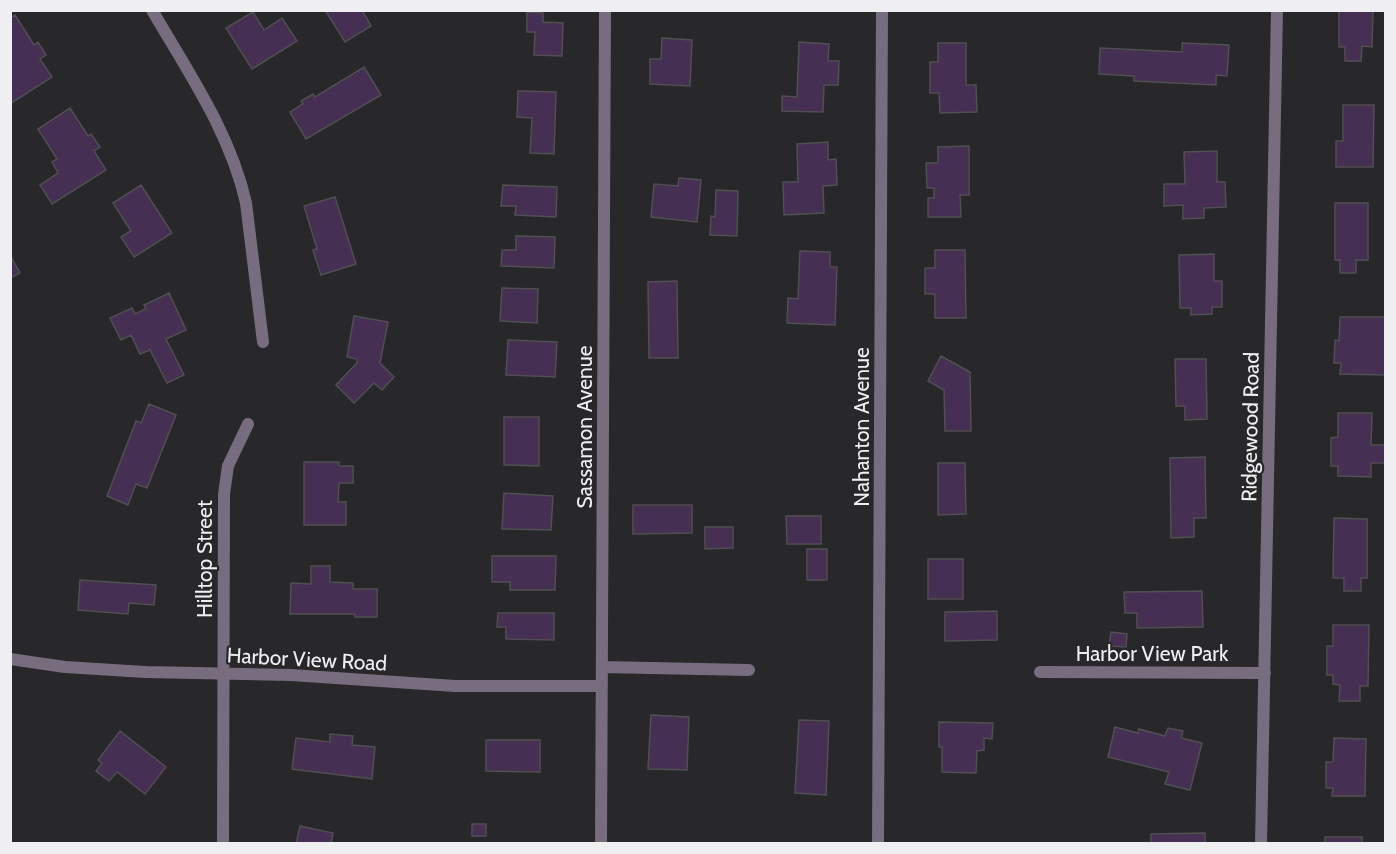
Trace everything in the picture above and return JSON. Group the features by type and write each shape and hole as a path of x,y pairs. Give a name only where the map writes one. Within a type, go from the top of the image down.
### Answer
{"street":[{"path":"152,10 225,139 241,181 246,203 263,342"},
{"name":"Sassamon Avenue","path":"601,843 605,10"},
{"name":"Nahanton Avenue","path":"878,843 882,10"},
{"name":"Ridgewood Road","path":"1261,843 1277,10"},
{"name":"Hilltop Street","path":"223,843 225,481 232,453 248,424"},
{"name":"Harbor View Road","path":"10,659 92,669 291,675 435,685 602,686"},
{"path":"602,667 749,670"},
{"name":"Harbor View Park","path":"1040,672 1264,673"}],"building":[{"path":"325,10 362,10 371,26 345,42"},
{"path":"1339,10 1373,10 1372,47 1362,46 1361,61 1345,61 1345,47 1339,47"},
{"path":"253,12 264,30 282,18 297,41 252,69 226,28"},
{"path":"527,12 543,13 543,22 563,23 562,56 534,55 535,32 527,32"},
{"path":"15,15 34,45 38,42 46,55 40,59 52,77 10,104 10,18"},
{"path":"662,38 692,40 690,86 650,84 650,59 661,59"},
{"path":"799,42 829,44 828,61 839,61 838,85 824,85 823,112 782,111 782,96 797,97"},
{"path":"938,43 966,43 966,85 976,85 977,112 940,113 939,93 930,93 930,62 938,62"},
{"path":"1182,43 1229,45 1227,76 1216,75 1216,85 1134,81 1134,76 1099,74 1100,48 1182,52"},
{"path":"364,67 381,95 306,139 290,112 303,104 301,101 313,94 315,97"},
{"path":"518,91 556,92 554,154 530,153 532,118 517,117"},
{"path":"1343,105 1374,105 1373,167 1336,167 1336,141 1343,141"},
{"path":"70,108 88,136 91,134 100,147 94,151 106,170 52,204 40,185 58,173 52,162 57,159 38,129"},
{"path":"828,142 828,160 836,159 837,185 823,186 824,213 784,215 783,182 798,182 797,144"},
{"path":"969,146 969,195 960,195 961,217 928,217 928,198 934,198 934,188 927,188 926,163 938,163 938,147"},
{"path":"1217,151 1217,182 1225,182 1226,207 1204,208 1204,218 1183,219 1183,205 1164,206 1164,184 1185,184 1184,152"},
{"path":"679,178 701,180 697,222 651,217 654,184 678,186"},
{"path":"141,185 172,233 134,257 121,237 131,231 113,203"},
{"path":"503,185 557,187 556,217 515,215 516,206 501,206"},
{"path":"716,190 738,191 737,236 710,235 711,216 715,217"},
{"path":"335,197 356,264 321,275 313,250 317,249 304,206"},
{"path":"1335,203 1368,203 1368,260 1356,260 1356,273 1340,273 1340,260 1335,260"},
{"path":"516,236 555,237 554,268 501,266 502,250 516,250"},
{"path":"935,250 965,250 966,318 935,318 935,294 925,294 925,268 935,268"},
{"path":"800,251 830,252 830,267 837,267 835,325 787,323 788,298 798,299"},
{"path":"1214,254 1214,281 1222,281 1222,307 1212,307 1212,314 1191,315 1191,308 1180,308 1179,255"},
{"path":"10,255 20,273 10,278"},
{"path":"677,281 678,358 649,358 648,282"},
{"path":"502,288 538,289 537,323 500,321"},
{"path":"169,293 186,330 166,339 184,375 167,383 150,350 140,354 131,335 121,340 110,318 132,308 135,314 146,309 144,305"},
{"path":"354,316 388,322 380,363 394,377 382,390 374,383 354,403 336,385 357,363 357,359 347,357"},
{"path":"1340,317 1386,317 1386,375 1340,374 1341,363 1334,363 1335,340 1339,341"},
{"path":"508,340 557,342 555,377 506,375"},
{"path":"941,356 970,372 971,431 945,431 944,390 928,381"},
{"path":"1175,359 1206,359 1207,419 1185,420 1185,406 1176,406"},
{"path":"149,404 176,415 147,488 136,484 128,505 107,496 136,421 141,423"},
{"path":"1338,413 1372,413 1371,445 1386,445 1386,463 1371,463 1371,477 1338,476 1338,466 1331,466 1331,438 1338,437"},
{"path":"504,417 539,417 539,466 504,465"},
{"path":"1205,457 1206,518 1194,518 1194,537 1171,538 1170,458"},
{"path":"304,462 339,462 339,466 353,466 353,483 339,483 338,502 346,502 346,525 304,525"},
{"path":"938,463 965,463 966,514 938,515"},
{"path":"504,493 553,496 551,530 502,529"},
{"path":"633,505 692,505 692,533 633,534"},
{"path":"786,516 821,516 821,544 787,544"},
{"path":"1334,518 1367,519 1367,578 1361,578 1361,591 1344,591 1344,578 1333,578"},
{"path":"705,527 733,527 733,548 705,549"},
{"path":"807,549 827,549 827,580 807,580"},
{"path":"492,556 556,556 555,590 510,590 510,582 492,582"},
{"path":"928,559 963,559 963,599 928,599"},
{"path":"311,566 330,566 330,582 353,583 353,589 377,589 377,617 355,617 355,614 290,614 291,583 311,584"},
{"path":"80,580 156,585 154,605 129,603 128,614 78,610"},
{"path":"1202,591 1203,627 1137,628 1137,613 1125,613 1124,592"},
{"path":"997,611 997,640 945,641 945,612"},
{"path":"498,613 554,613 554,640 506,639 506,627 497,627"},
{"path":"1333,625 1369,625 1368,686 1360,686 1360,701 1339,701 1340,685 1333,684 1333,675 1327,675 1327,646 1333,646"},
{"path":"1111,632 1127,634 1126,647 1109,646"},
{"path":"651,715 689,717 687,770 648,769"},
{"path":"799,720 829,721 826,795 795,793"},
{"path":"939,722 993,723 992,739 984,738 984,750 977,751 976,773 942,772"},
{"path":"1115,727 1138,733 1139,729 1165,736 1168,728 1183,731 1181,738 1202,743 1190,790 1165,784 1169,772 1108,757"},
{"path":"120,731 166,767 145,794 117,772 109,781 96,771 102,763 98,760"},
{"path":"330,734 353,736 352,745 375,747 372,779 292,769 296,738 330,742"},
{"path":"1334,738 1366,739 1365,796 1332,796 1333,788 1326,788 1326,762 1333,762"},
{"path":"486,740 540,740 540,772 486,771"},
{"path":"472,824 486,824 486,836 472,836"},
{"path":"300,826 333,833 331,844 296,844"},
{"path":"1205,833 1205,844 1151,844 1151,834"},
{"path":"1325,837 1362,837 1362,844 1325,844"}]}
